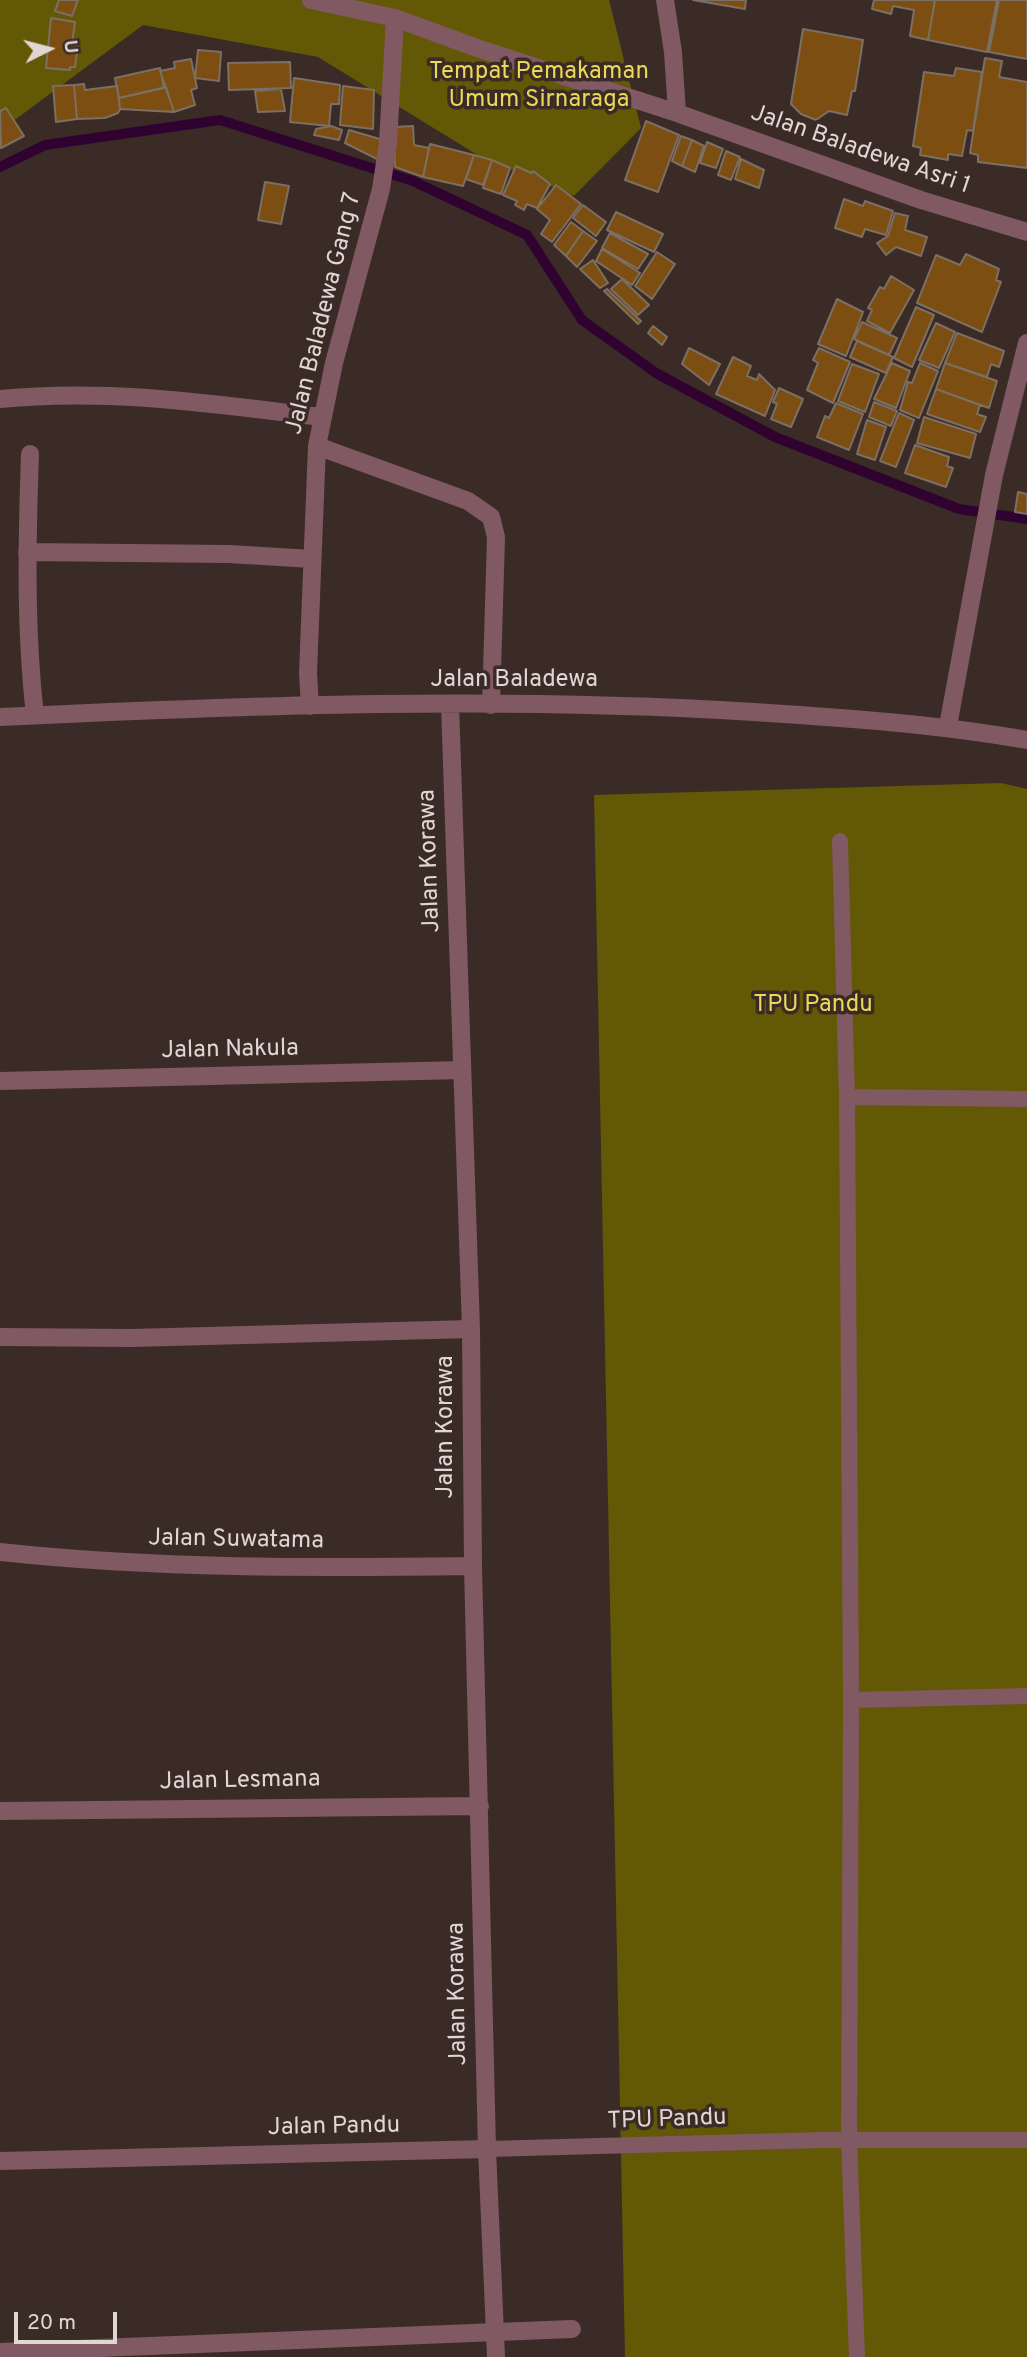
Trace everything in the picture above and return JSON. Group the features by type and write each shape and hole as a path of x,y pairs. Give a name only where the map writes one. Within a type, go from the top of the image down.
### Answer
{"street":[{"name":"Jalan Baladewa Asri 1","path":"311,0 395,18 477,48 677,113 921,200 1027,232"},
{"path":"665,0 673,52 677,113"},
{"name":"Jalan Baladewa Gang 7","path":"310,706 308,673 317,446 321,417 381,189 388,143 395,18"},
{"path":"948,726 994,475 1027,343"},
{"path":"0,400 81,394 131,396 321,417"},
{"path":"317,446 468,502 491,517 496,537 492,705"},
{"path":"30,454 27,552 30,669 35,715"},
{"path":"27,552 216,553 312,559"},
{"name":"Jalan Korawa","path":"450,704 471,1329 472,1566 487,2149"},
{"name":"Jalan Baladewa","path":"0,717 310,706 660,706 948,726 1027,740"},
{"name":"Jalan Nakula","path":"0,1081 462,1070"},
{"path":"0,1337 132,1338 471,1329"},
{"name":"Jalan Suwatama","path":"0,1552 96,1562 184,1567 472,1566"},
{"name":"Jalan Lesmana","path":"0,1811 480,1806"},
{"path":"487,2149 496,2357"},
{"name":"Jalan Pandu","path":"0,2161 487,2149"},
{"path":"0,2352 572,2329"}],"lane":[{"path":"841,841 847,1097 851,1700 849,2140 857,2357"},
{"path":"847,1097 1027,1098"},
{"path":"851,1700 1027,1696"},
{"name":"TPU Pandu","path":"487,2149 849,2140 1027,2140"}],"green space":[{"name":"Tempat Pemakaman Umum Sirnaraga","path":"0,0 609,0 641,128 574,196 479,156 318,57 143,25 16,119 0,125"},
{"name":"TPU Pandu","path":"1001,783 1027,789 1027,2357 625,2357 594,795"}],"building":[{"path":"59,0 78,0 72,16 55,11"},
{"path":"693,0 746,0 745,9"},
{"path":"874,0 935,0 928,40 910,36 914,10 893,6 891,14 872,9"},
{"path":"935,0 997,0 987,52 928,40"},
{"path":"999,0 1027,0 1027,59 989,52"},
{"path":"51,18 75,22 72,44 78,44 75,67 70,67 70,70 46,68"},
{"path":"803,29 863,40 855,91 852,91 847,115 829,111 816,120 801,114 791,104"},
{"path":"198,50 221,52 219,81 195,78"},
{"path":"985,58 1002,61 999,77 1027,82 1027,168 978,162 978,155 970,153"},
{"path":"191,59 197,88 191,90 195,105 174,112 160,71 175,68 174,62"},
{"path":"290,62 291,88 229,90 228,63"},
{"path":"160,68 164,88 119,98 115,78"},
{"path":"956,68 982,72 973,131 967,130 962,156 948,154 948,160 920,155 921,148 913,146 924,72 954,76"},
{"path":"294,78 340,85 339,104 331,104 329,126 290,122"},
{"path":"84,84 85,90 117,86 120,109 118,113 105,118 77,119 74,85"},
{"path":"74,85 77,119 56,122 53,86"},
{"path":"343,86 374,90 373,129 340,125"},
{"path":"166,87 174,112 120,109 119,98"},
{"path":"281,89 285,111 258,112 255,91"},
{"path":"6,108 24,136 1,148 0,111"},
{"path":"646,121 679,135 658,192 625,180"},
{"path":"331,126 342,130 339,140 314,135 316,129"},
{"path":"413,126 414,145 429,148 423,177 395,167 394,127"},
{"path":"349,130 383,140 379,160 345,143"},
{"path":"681,136 692,140 682,166 672,161"},
{"path":"692,140 704,146 695,172 682,166"},
{"path":"707,142 723,149 716,168 700,163"},
{"path":"430,144 474,155 463,186 423,177"},
{"path":"726,151 740,157 731,180 718,175"},
{"path":"474,155 492,160 483,185 466,179"},
{"path":"741,159 764,170 759,188 735,179"},
{"path":"492,160 510,168 501,194 483,188"},
{"path":"516,166 531,173 533,171 550,184 537,208 527,204 524,210 515,205 517,201 503,195"},
{"path":"265,182 289,186 281,224 258,220"},
{"path":"556,185 581,204 552,242 541,234 550,220 537,209"},
{"path":"844,199 863,206 865,201 893,211 886,235 865,229 862,237 835,228"},
{"path":"583,205 606,222 596,236 573,218"},
{"path":"616,212 663,234 654,252 607,230"},
{"path":"895,213 908,216 905,230 927,237 921,256 896,247 886,255 877,243 888,236"},
{"path":"571,222 583,231 566,256 554,245"},
{"path":"583,231 597,241 577,267 566,256"},
{"path":"610,233 648,254 638,269 602,248"},
{"path":"602,249 640,273 632,285 596,261"},
{"path":"657,252 675,264 652,299 635,286"},
{"path":"966,254 999,269 996,280 1001,282 982,332 917,303 936,255 960,265"},
{"path":"593,260 608,283 600,288 580,269"},
{"path":"891,276 914,290 890,333 867,321 872,310 868,308 880,287 884,289"},
{"path":"622,279 649,305 638,315 611,289"},
{"path":"607,289 641,321 638,324 604,291"},
{"path":"837,299 863,312 846,356 818,344"},
{"path":"916,307 934,315 912,367 894,358"},
{"path":"862,322 897,338 889,355 854,339"},
{"path":"936,323 955,332 939,368 919,360"},
{"path":"653,326 667,337 662,345 648,333"},
{"path":"957,333 1004,351 999,367 991,364 987,377 945,363"},
{"path":"857,341 893,357 886,373 850,357"},
{"path":"689,348 720,364 709,385 682,364"},
{"path":"819,348 850,362 833,403 807,390 818,363 813,360"},
{"path":"733,357 751,366 747,376 757,380 759,374 775,390 765,416 716,394"},
{"path":"892,363 910,371 896,408 874,399"},
{"path":"920,363 938,371 919,418 900,410 908,382 912,383"},
{"path":"945,363 997,381 989,408 936,389"},
{"path":"852,364 879,374 865,412 838,401"},
{"path":"779,388 803,399 791,427 771,419 777,404 773,402"},
{"path":"936,389 980,405 977,414 986,417 980,432 927,414"},
{"path":"874,402 897,411 891,426 869,417"},
{"path":"836,403 863,414 849,450 817,437 825,416 829,418"},
{"path":"899,413 914,420 896,467 880,461"},
{"path":"924,417 976,434 970,458 917,443"},
{"path":"867,420 886,427 875,460 857,454"},
{"path":"915,445 949,457 947,466 953,468 946,487 905,473"},
{"path":"1018,492 1027,494 1027,514 1015,512"}],"waterway":[{"path":"0,167 45,145 220,120 413,181 527,235 582,320 656,373 775,437 959,509 1027,519"}]}
